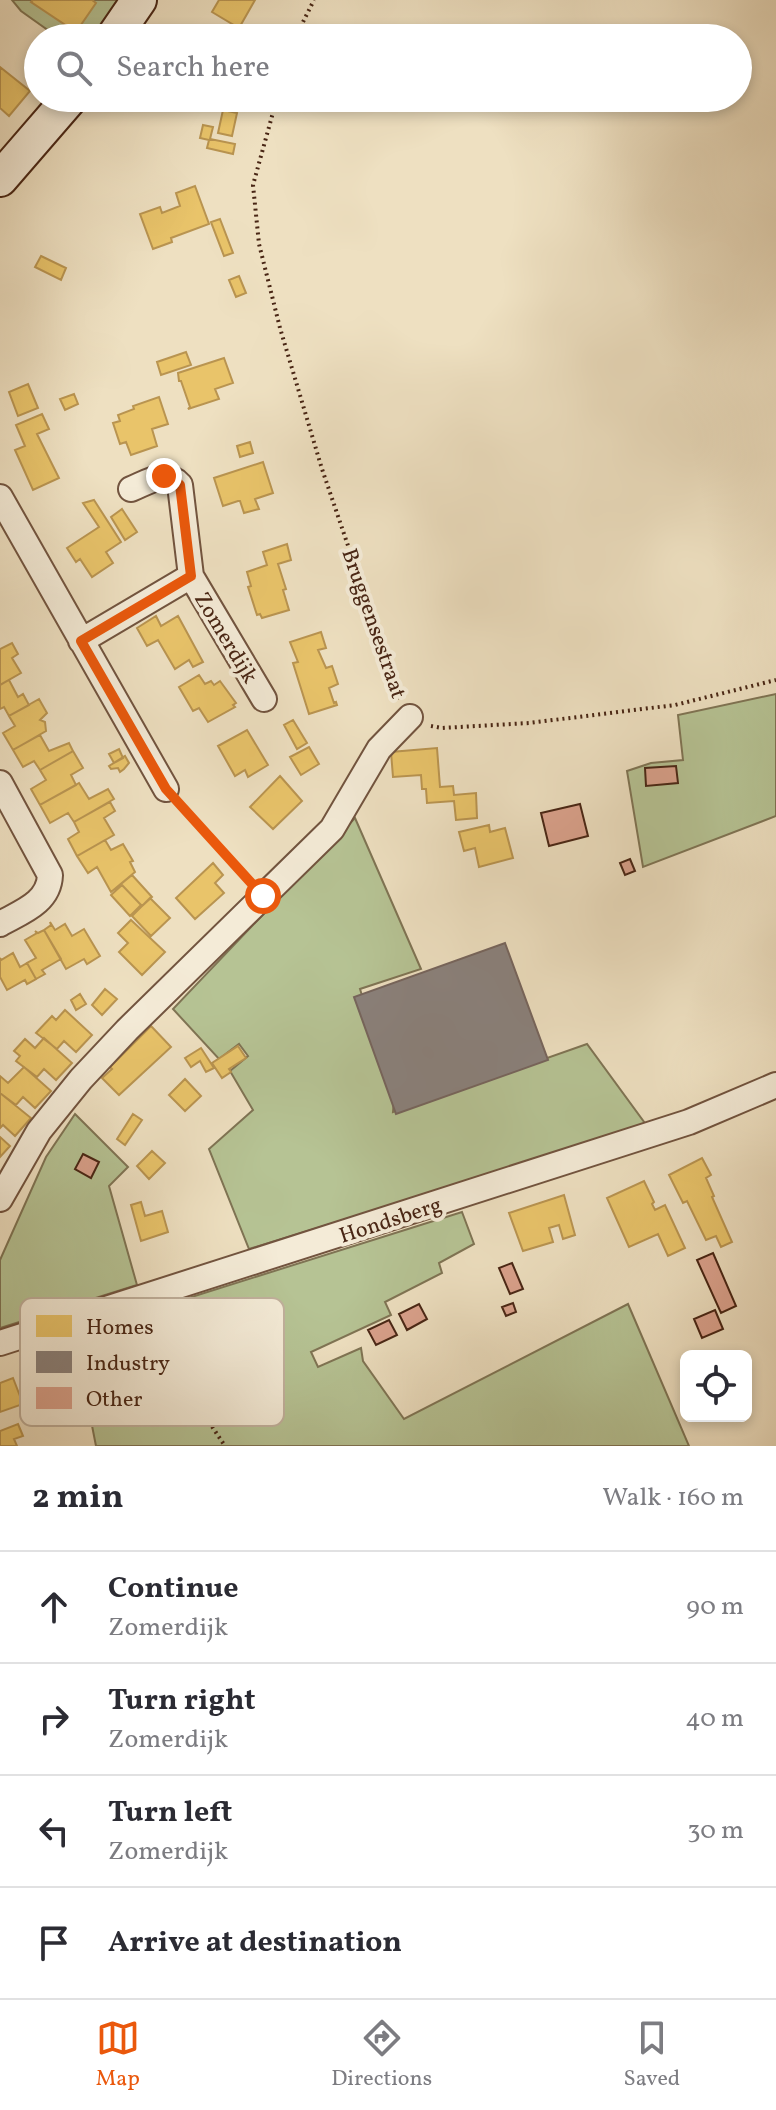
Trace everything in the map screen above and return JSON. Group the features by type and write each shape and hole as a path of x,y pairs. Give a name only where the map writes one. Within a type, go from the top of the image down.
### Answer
{"street":[{"path":"123,24 139,0"},
{"path":"0,179 58,112"},
{"name":"Zomerdijk","path":"131,489 164,476 180,485 191,576 264,699"},
{"path":"0,497 166,789"},
{"name":"Zomerdijk","path":"81,641 191,576"},
{"name":"Bruggensestraat","path":"0,1199 39,1131 81,1079 332,829 379,749 410,717"},
{"path":"0,783 50,875 50,885 43,898 0,924"},
{"name":"Hondsberg","path":"138,1298 689,1122 776,1085"},
{"name":"Hondsberg","path":"0,1343 20,1336"}],"path":[{"path":"302,24 314,0"},
{"name":"Bruggensestraat","path":"273,112 253,185 259,244 280,328 322,469 402,705 410,717"},
{"path":"410,717 425,725 442,728 529,723 675,705 776,680"},
{"path":"166,789 263,896"},
{"path":"212,1426 225,1446"}],"green space":[{"path":"12,0 125,0 106,24 39,24"},
{"path":"776,694 776,816 643,867 627,771 651,763 683,760 678,715"},
{"path":"355,818 421,969 360,989 394,1099 393,1112 587,1044 647,1126 249,1249 209,1149 253,1110 230,1071 248,1056 239,1044 219,1059 173,1009"},
{"path":"75,1114 128,1167 109,1186 137,1285 96,1298 20,1298 20,1322 0,1328 0,1260 46,1157"},
{"path":"462,1212 474,1244 439,1263 442,1273 385,1302 391,1315 311,1352 318,1367 361,1348 363,1361 404,1419 628,1304 689,1446 96,1446 92,1426 284,1426 284,1298 188,1298"}],"building: Homes":[{"path":"92,0 96,3 82,24 64,24 31,2"},
{"path":"219,0 255,0 241,24 232,24 212,12"},
{"path":"0,67 24,86 24,98 9,116 0,108"},
{"path":"223,112 237,113 232,136 218,133"},
{"path":"203,125 213,127 210,139 235,144 233,154 207,148 209,140 200,138"},
{"path":"195,186 209,224 171,238 172,242 153,249 140,214 160,207 162,213 180,206 176,193"},
{"path":"220,219 233,253 224,256 211,222"},
{"path":"41,256 66,268 61,280 35,267"},
{"path":"239,276 246,293 236,297 229,280"},
{"path":"186,352 191,365 161,375 157,362"},
{"path":"224,358 233,383 215,389 219,399 188,409 190,407 178,373"},
{"path":"28,384 38,408 18,416 9,392"},
{"path":"74,394 78,404 65,410 60,399"},
{"path":"159,397 168,424 152,429 157,446 131,455 126,442 120,444 113,423 120,421 118,415 134,409 133,406"},
{"path":"42,414 49,429 37,434 59,478 33,490 15,450 25,446 16,425"},
{"path":"250,442 253,453 240,457 237,446"},
{"path":"263,462 273,493 255,499 259,509 244,513 240,501 223,506 214,478"},
{"path":"94,500 121,542 106,552 113,563 92,577 80,559 76,562 67,548 99,527 83,503"},
{"path":"122,509 137,532 125,540 111,517"},
{"path":"287,544 291,560 278,564 289,610 262,618 260,614 257,615 248,587 251,586 247,572 267,565 263,552"},
{"path":"156,616 161,626 178,616 203,662 193,667 189,660 175,669 158,640 147,646 137,628"},
{"path":"321,632 326,648 318,650 326,668 332,666 338,684 329,688 337,705 309,714 293,663 298,662 290,642"},
{"path":"12,643 18,654 12,658 21,673 0,685 0,649"},
{"path":"199,675 205,684 211,681 214,685 220,681 236,703 233,705 235,707 208,722 199,708 193,711 179,687"},
{"path":"9,680 18,697 23,694 29,705 9,716 4,707 0,709 0,685"},
{"path":"39,699 47,713 40,720 45,722 46,731 13,750 3,733 15,726 9,716"},
{"path":"293,720 307,743 297,749 284,725"},
{"path":"247,730 268,765 248,777 245,770 235,776 218,746"},
{"path":"40,735 49,751 69,743 73,751 40,770 34,761 23,767 13,750"},
{"path":"309,747 319,764 301,775 290,757"},
{"path":"437,748 440,787 453,786 454,795 476,793 477,818 456,820 454,801 427,803 421,775 393,777 391,752"},
{"path":"119,749 123,758 114,763 109,754"},
{"path":"73,751 83,768 71,775 76,785 40,805 31,789 46,780 40,770"},
{"path":"125,756 129,763 124,769 120,772 118,768 111,769 109,766"},
{"path":"280,776 302,801 273,829 250,807"},
{"path":"79,783 89,799 108,789 114,799 74,822 68,813 50,823 40,805"},
{"path":"110,802 115,811 104,818 114,835 77,856 68,839 79,832 74,822"},
{"path":"489,825 490,832 505,828 513,858 479,867 475,848 464,851 459,832"},
{"path":"105,840 111,850 123,844 133,861 130,862 135,872 111,892 97,867 88,873 77,856"},
{"path":"213,863 223,875 215,883 224,893 195,919 176,898"},
{"path":"132,875 152,897 142,906 121,884"},
{"path":"122,885 141,905 130,916 111,895"},
{"path":"150,898 170,918 151,936 132,916"},
{"path":"131,920 165,952 142,975 119,952 128,943 118,933"},
{"path":"50,922 55,930 65,924 72,936 84,929 100,956 87,964 84,959 66,969 44,930 51,925"},
{"path":"44,930 61,959 42,970 45,974 36,979 27,963 36,958 25,940 37,933 35,931"},
{"path":"13,953 20,967 27,963 36,979 27,984 25,980 7,990 0,977 0,958"},
{"path":"105,989 117,999 102,1015 92,1005"},
{"path":"80,994 86,1004 76,1010 71,1000"},
{"path":"65,1010 92,1035 76,1052 64,1041 57,1049 36,1033 52,1016 56,1020"},
{"path":"151,1026 171,1047 119,1095 102,1078"},
{"path":"44,1038 72,1063 56,1080 44,1069 37,1077 16,1061 20,1056 14,1051 25,1039 35,1048"},
{"path":"238,1046 246,1058 229,1069 231,1072 222,1078 212,1063"},
{"path":"201,1048 214,1068 206,1072 200,1061 191,1067 185,1058"},
{"path":"24,1067 51,1091 35,1108 23,1097 16,1105 0,1093 0,1076 8,1083"},
{"path":"185,1079 201,1096 185,1111 169,1095"},
{"path":"0,1093 31,1118 15,1136 3,1125 0,1128"},
{"path":"133,1114 142,1120 125,1145 117,1139"},
{"path":"0,1137 10,1146 0,1157"},
{"path":"152,1151 165,1163 149,1179 137,1166"},
{"path":"702,1158 711,1175 706,1178 712,1197 732,1242 721,1247 716,1236 706,1240 687,1201 683,1203 669,1175"},
{"path":"644,1181 655,1210 665,1205 685,1248 668,1256 658,1234 629,1247 607,1198"},
{"path":"564,1195 575,1235 563,1239 559,1225 549,1228 553,1242 523,1251 509,1213"},
{"path":"141,1202 145,1216 162,1211 168,1232 141,1241 131,1205"},
{"path":"13,1378 20,1405 0,1412 0,1383"},
{"path":"18,1424 23,1436 14,1439 17,1446 0,1446 0,1431"}],"building: Industry":[{"path":"505,943 548,1060 396,1114 354,997"}],"building: Other":[{"path":"676,766 678,783 646,786 645,768"},
{"path":"580,804 588,836 549,846 541,813"},
{"path":"630,859 635,871 625,875 620,863"},
{"path":"83,1154 99,1162 91,1178 75,1169"},
{"path":"713,1253 736,1306 721,1313 697,1260"},
{"path":"512,1263 523,1289 510,1294 499,1268"},
{"path":"513,1303 516,1312 506,1316 502,1307"},
{"path":"419,1304 427,1319 407,1330 399,1314"},
{"path":"715,1310 723,1329 702,1338 694,1319"},
{"path":"389,1320 397,1335 376,1345 368,1330"}],"route":[{"path":"164,476 180,485 191,576 81,641 166,789 263,896"}]}
